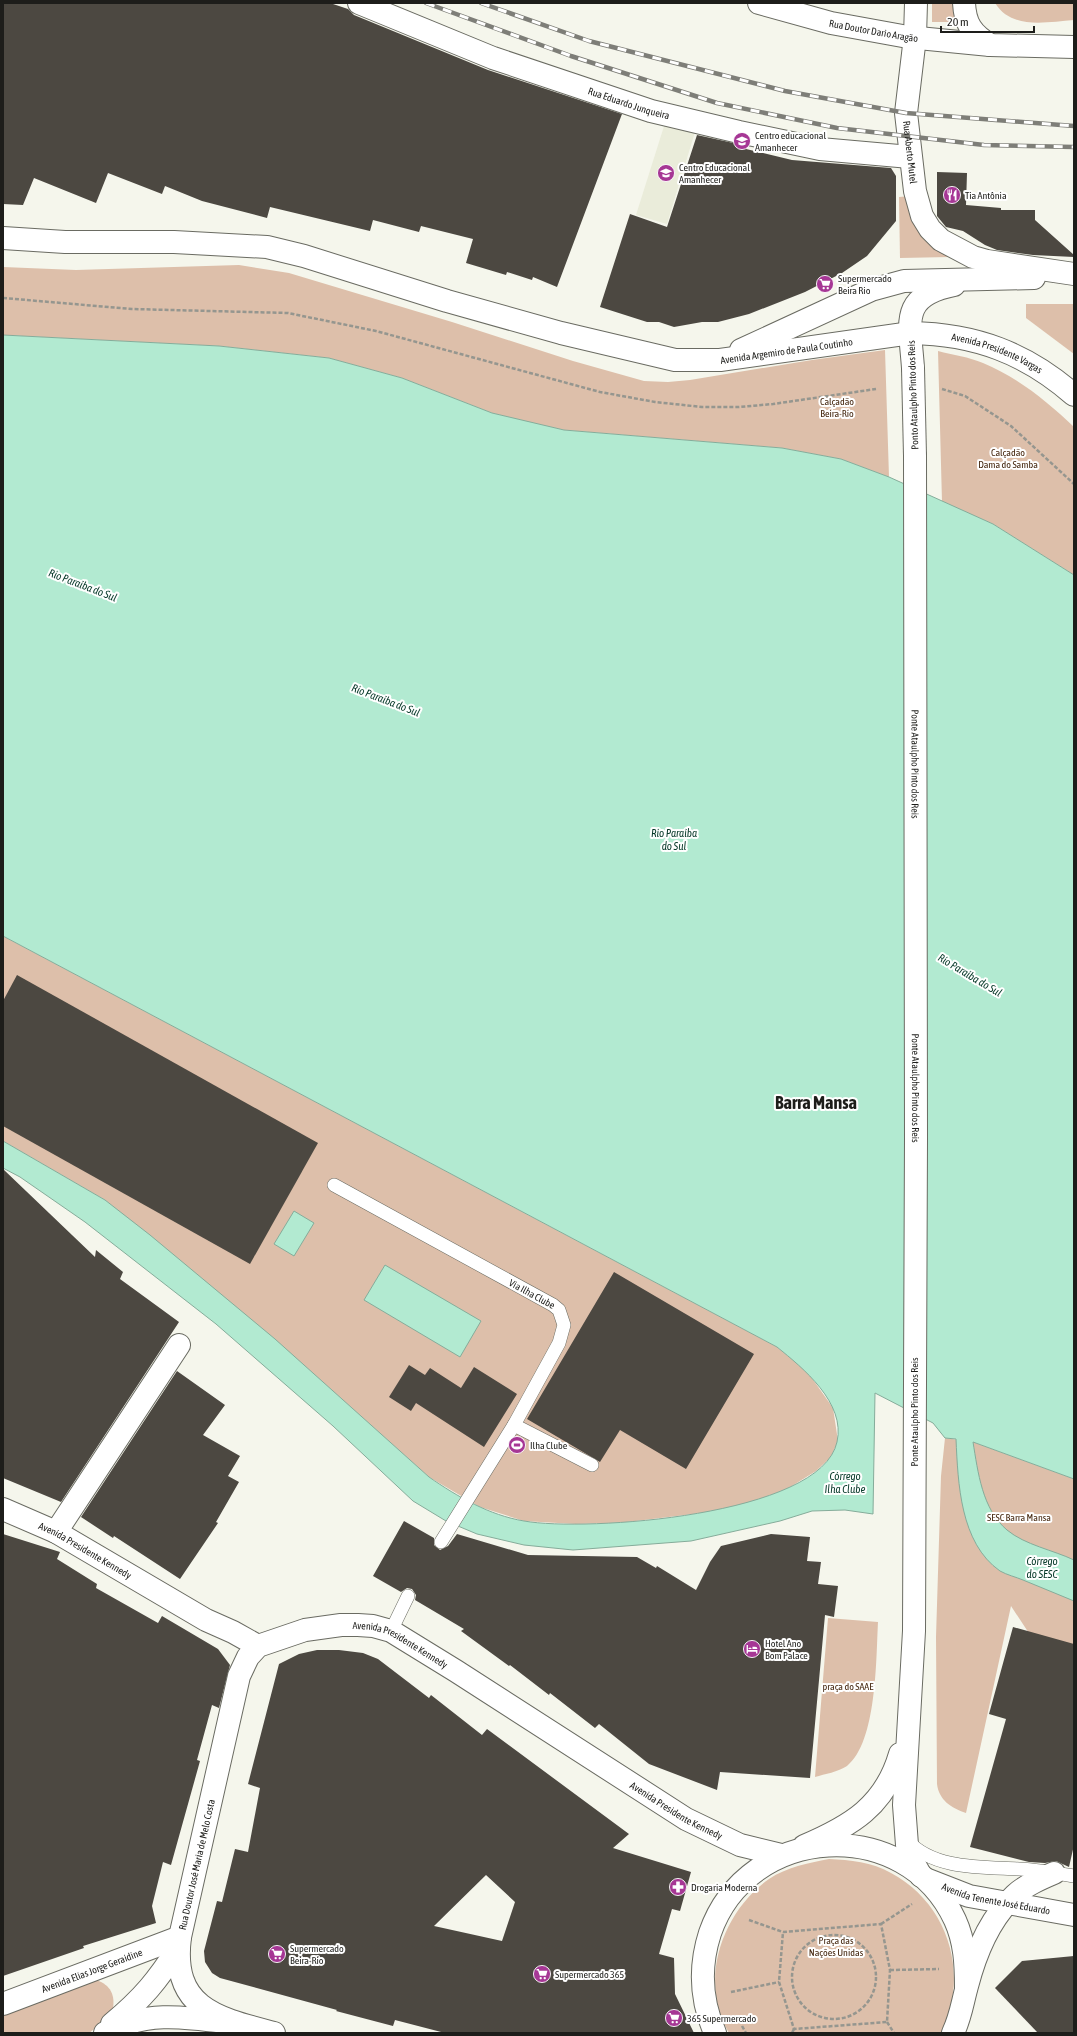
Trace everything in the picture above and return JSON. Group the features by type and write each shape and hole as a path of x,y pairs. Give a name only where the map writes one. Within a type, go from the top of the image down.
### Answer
{"street":[{"name":"Rua Eduardo Junqueira","path":"359,3 493,58 651,111 820,149 910,157"},
{"name":"Rua Doutor Dario Aragão","path":"759,3 831,23 872,31 990,45 1074,47"},
{"name":"Rua Aberto Mutel","path":"916,3 915,37 906,113 910,157 916,197 922,216 930,229 941,240 957,250 987,261 1074,275"},
{"path":"964,3 966,18 972,31 977,37 990,45"},
{"path":"3,238 65,242 174,242 267,247 304,256 447,301 561,333 659,358 690,361 720,360"},
{"name":"Avenida Argemiro de Paula Coutinho","path":"720,360 887,285 904,281 928,279 1002,279 1074,275"},
{"name":"Ponto Ataulpho Pinto dos Reis","path":"915,456 910,314 912,308 915,302 927,293 960,284 1002,279"},
{"name":"Avenida Argemiro de Paula Coutinho","path":"720,360 911,333"},
{"name":"Avenida Presidente Vargas","path":"911,333 941,334 983,342 1025,360 1074,396"},
{"name":"Ponte Ataulpho Pinto dos Reis","path":"909,1720 914,1631 916,1138 915,456"},
{"path":"56,1532 178,1345"},
{"name":"Avenida Presidente Kennedy","path":"3,1509 56,1532 206,1620 233,1632 258,1646 305,1630 341,1625 373,1626 391,1632 456,1671 686,1819 740,1845 787,1853"},
{"name":"Rua Doutor José Maria de Melo Costa","path":"258,1646 248,1657 239,1676 179,1942 179,1970 184,1986 188,1992 206,2008 240,2024 274,2033"},
{"path":"909,1720 904,1805 906,1840 910,1856 920,1876"},
{"path":"715,2033 708,2017 704,2000 702,1969 706,1945 714,1922 726,1901 741,1883 760,1867 787,1853 833,1834 871,1808 887,1788 895,1770 909,1720"},
{"path":"787,1853 826,1845 846,1845 872,1849 897,1860 920,1876 935,1891 954,1920 965,1953 966,1988"},
{"path":"953,2033 962,2011 966,1988 984,1939 1006,1904 1026,1886 1064,1874"},
{"name":"Avenida Tenente José Eduardo","path":"920,1876 952,1891 1006,1904 1074,1915"},
{"path":"100,2033 133,2006 148,1991 162,1974 179,1942"},
{"name":"Avenida Elias Jorge Geraidine","path":"3,2004 179,1942"},
{"path":"105,2033 133,2021 159,2017 179,2017 240,2024"}],"lane":[{"name":"Via Ilha Clube","path":"334,1185 553,1305 559,1310 564,1325 563,1334 514,1425 441,1542"},
{"path":"514,1425 592,1466"},
{"path":"391,1632 408,1596"},
{"path":"906,1840 922,1852 939,1860 956,1865 1064,1874"}],"path":[{"path":"3,298 132,309 288,312 376,331 600,392 655,402 702,407 739,407 773,404 876,389"},
{"path":"942,390 965,396 1011,426 1074,484"},
{"path":"745,1918 783,1932 881,1924 915,1901"},
{"path":"881,1924 890,1970 887,2022 894,2033"},
{"path":"783,1932 779,1982 794,2029 792,2033"},
{"path":"825,1935 842,1935 857,1941 869,1952 876,1967 876,1984 870,2001 857,2012 841,2018 823,2017 808,2009 797,1996 793,1986 794,1964 798,1954 806,1945 825,1935"},
{"path":"890,1970 944,1968"},
{"path":"731,1992 779,1982"},
{"path":"730,1987 732,1998"},
{"path":"794,2029 887,2022"},
{"path":"741,2024 746,2033"}],"shaded area":[{"name":"Centro Educacional Amanhecer","path":"665,123 695,132 667,224 636,215"}],"green space":[{"path":"932,3 954,3 954,22 932,22"},
{"path":"995,3 1074,3 1074,20 1041,23 1020,21 1002,12"},
{"path":"911,196 950,257 900,258 899,197"},
{"name":"Calçadão Beira-Rio","path":"239,265 289,273 452,322 573,361 644,381 668,382 690,380 812,360 885,350 889,477 841,459 782,448 564,430 531,423 492,413 402,378 329,358 219,346 3,335 3,267 76,270"},
{"path":"1026,304 1074,304 1074,354 1026,318"},
{"name":"Calçadão Dama do Samba","path":"938,351 978,361 1008,375 1043,399 1074,427 1074,575 993,524 942,502"},
{"name":"Ilha Clube","path":"3,936 777,1347 807,1371 833,1408 838,1441 831,1457 816,1471 787,1489 750,1503 718,1511 619,1523 575,1524 524,1521 480,1507 429,1477 309,1370 105,1200 3,1141"},
{"name":"SESC Barra Mansa","path":"945,1438 973,1442 1074,1479 1074,1702 1011,1606 966,1813 955,1809 943,1799 938,1790 937,1784 936,1637 941,1476"},
{"name":"praça do SAAE","path":"828,1618 878,1622 875,1677 869,1720 864,1739 857,1754 847,1766 815,1777"},
{"name":"Praça das Nações Unidas","path":"829,1859 853,1861 884,1869 911,1886 927,1903 940,1922 949,1943 953,1965 954,1988 950,2011 941,2033 729,2033 720,2013 716,1992 716,1970 720,1949 728,1929 739,1910 753,1893 769,1879 790,1868"},
{"path":"96,1980 101,1982 111,1991 113,2009 102,2023 89,2033 3,2033 3,2011"}],"water":[{"name":"Rio Paraíba do Sul","path":"3,335 219,346 329,358 402,378 492,413 564,430 782,448 841,459 889,477 993,524 1074,575 1074,1479 973,1442 982,1489 992,1512 999,1521 1007,1530 1022,1540 1074,1560 1074,1601 1000,1571 987,1559 977,1545 969,1529 964,1511 960,1493 956,1439 945,1438 933,1423 875,1393 873,1514 845,1510 812,1511 780,1521 691,1541 573,1550 524,1545 477,1534 446,1521 413,1501 333,1426 216,1324 85,1222 20,1177 3,1168 3,1141 105,1200 150,1235 275,1339 429,1477 474,1504 498,1514 524,1521 554,1524 596,1524 646,1520 697,1513 747,1502 790,1487 821,1467 837,1442 838,1428 835,1414 829,1400 810,1376 777,1347 3,936"},
{"path":"294,1211 314,1223 294,1256 274,1244"},
{"path":"385,1265 481,1321 460,1357 364,1300"}],"building":[{"path":"3,3 330,3 348,9 354,15 488,70 622,114 557,287 533,277 532,280 507,272 506,275 466,263 473,239 421,226 419,232 373,220 370,231 270,207 267,218 202,201 165,186 162,194 108,173 96,203 34,178 23,205 3,204"},
{"path":"697,135 747,146 746,149 792,160 891,168 896,176 896,221 867,256 842,273 805,292 749,314 718,322 702,322 674,327 659,322 647,322 600,307 630,214 667,227"},
{"path":"937,172 967,173 966,205 1001,208 1001,210 1035,210 1035,220 1074,255 1074,257 1033,255 997,250 985,245 963,231 946,227 937,216"},
{"path":"17,975 318,1143 250,1264 3,1126 3,1001"},
{"path":"3,1169 95,1257 96,1250 123,1272 120,1279 179,1322 61,1502 3,1478"},
{"path":"614,1272 754,1354 686,1469 620,1430 600,1462 527,1419"},
{"path":"409,1365 425,1375 430,1368 461,1388 474,1367 517,1394 484,1447 416,1403 411,1411 389,1397"},
{"path":"177,1371 225,1405 203,1435 240,1456 228,1476 239,1482 216,1522 218,1523 180,1579 114,1536 113,1538 81,1517"},
{"path":"404,1521 434,1538 434,1545 440,1550 448,1546 457,1534 528,1555 637,1557 656,1568 657,1566 696,1590 710,1562 721,1546 771,1534 810,1537 807,1561 821,1562 818,1584 838,1586 834,1617 825,1615 810,1778 720,1772 717,1790 649,1764 599,1724 595,1728 550,1693 549,1695 510,1665 509,1666 461,1631 464,1629 415,1600 416,1595 412,1589 407,1588 401,1592 373,1576"},
{"path":"3,1534 60,1552 57,1559 97,1584 96,1588 158,1623 162,1616 218,1649 230,1665 219,1708 212,1705 197,1760 200,1761 171,1865 163,1862 152,1906 156,1923 83,1946 84,1948 3,1976"},
{"path":"1013,1627 1074,1644 1074,1845 1069,1867 1056,1861 1045,1863 1029,1862 970,1847 1006,1719 989,1714"},
{"path":"317,1650 339,1650 363,1653 378,1659 429,1698 431,1695 482,1735 487,1729 629,1834 613,1848 691,1872 680,1911 672,1909 659,1954 674,1958 675,1994 694,2033 445,2033 395,2020 393,2026 220,1978 212,1973 205,1962 204,1951 217,1901 222,1902 235,1849 248,1852 260,1788 248,1784 279,1664 299,1654","holes":["486,1875 515,1902 502,1941 434,1926"]},
{"path":"1074,1956 1074,2033 1038,2033 995,1988 1022,1961"}],"railway":[{"path":"426,3 571,56 717,103 837,128 984,145 1074,147"},
{"path":"481,3 589,41 785,91 906,113 1074,126"}],"place":[{"name":"Centro educacional Amanhecer","path":"742,141"},
{"name":"Centro Educacional Amanhecer","path":"666,173"},
{"name":"Tia Antônia","path":"952,195"},
{"name":"Supermercado Beira Rio","path":"825,284"},
{"name":"Ilha Clube","path":"517,1445"},
{"name":"Hotel Ano Bom Palace","path":"752,1649"},
{"name":"Drogaria Moderna","path":"678,1887"},
{"name":"Supermercado Beira-Rio","path":"277,1954"},
{"name":"Supermercado 365","path":"542,1974"},
{"name":"365 Supermercado","path":"674,2018"}],"district":[{"name":"Barra Mansa","path":"816,1102"}],"water label":[{"name":"Córrego Ilha Clube","path":"845,1482"},
{"name":"Córrego do SESC","path":"1042,1567"}]}
